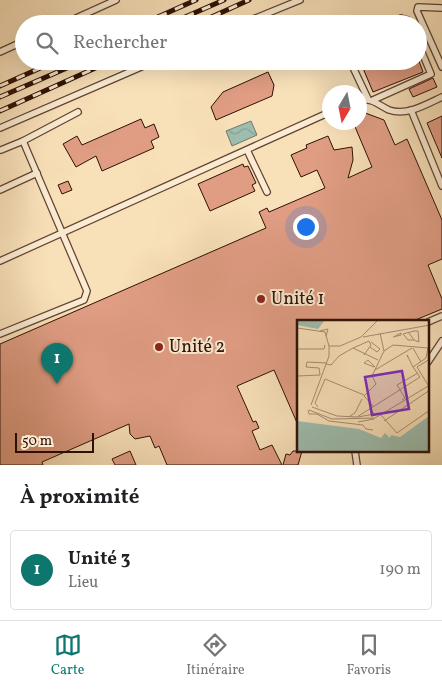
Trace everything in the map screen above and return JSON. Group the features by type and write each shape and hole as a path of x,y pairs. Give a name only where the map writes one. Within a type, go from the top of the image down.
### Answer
{"lane":[{"path":"83,15 116,0"},
{"path":"263,15 300,0"},
{"path":"419,15 418,7 442,8"},
{"path":"427,33 442,67"},
{"path":"0,52 15,45"},
{"path":"370,100 431,74 427,64"},
{"path":"0,128 133,70"},
{"path":"355,70 370,100 388,109 403,113 442,97"},
{"path":"411,110 442,186"},
{"path":"1,150 23,141 78,112"},
{"path":"0,261 322,116"},
{"path":"0,334 84,300 87,291 64,233 23,141"},
{"path":"247,150 266,192"},
{"path":"0,190 37,173"},
{"path":"430,321 442,316"},
{"path":"430,359 442,341"},
{"path":"355,452 357,465"}],"water":[{"path":"251,121 257,135 232,146 226,131"}],"building":[{"path":"364,70 422,70 423,72 373,92"},
{"path":"268,72 274,85 272,96 216,120 211,107 223,92"},
{"path":"433,78 437,87 413,97 409,89"},
{"path":"367,114 384,120 395,145 407,139 442,220 442,259 428,265 442,299 442,309 415,320 297,320 297,423 274,370 237,386 253,422 256,421 259,428 252,431 260,450 272,445 282,465 167,465 159,446 155,448 150,436 135,439 130,434 129,424 42,462 43,465 0,465 0,344 266,228 259,212 267,208 269,212 325,188 317,170 301,177 291,155 307,148 306,145 328,136 334,150 352,147 353,160 348,178 372,167 356,130 367,130"},
{"path":"442,116 442,158 427,123"},
{"path":"141,119 145,128 154,124 159,137 151,141 154,148 102,171 96,156 76,167 63,144 77,136 82,145"},
{"path":"243,164 244,167 248,166 256,183 252,185 255,191 210,211 198,184"},
{"path":"68,181 72,190 62,194 58,185"},
{"path":"130,451 136,465 115,465 112,459"},
{"path":"293,451 302,452 298,465 283,465 286,454 290,455"}],"railway":[{"path":"162,15 196,0"},
{"path":"190,15 224,0"},
{"path":"216,15 249,0"},
{"path":"0,86 36,70"},
{"path":"0,97 62,70"},
{"path":"0,111 91,70"}],"place":[{"name":"Unité 1","path":"261,299"},
{"name":"Unité 2","path":"159,347"},
{"name":"Unité 3","path":"57,384"}]}
